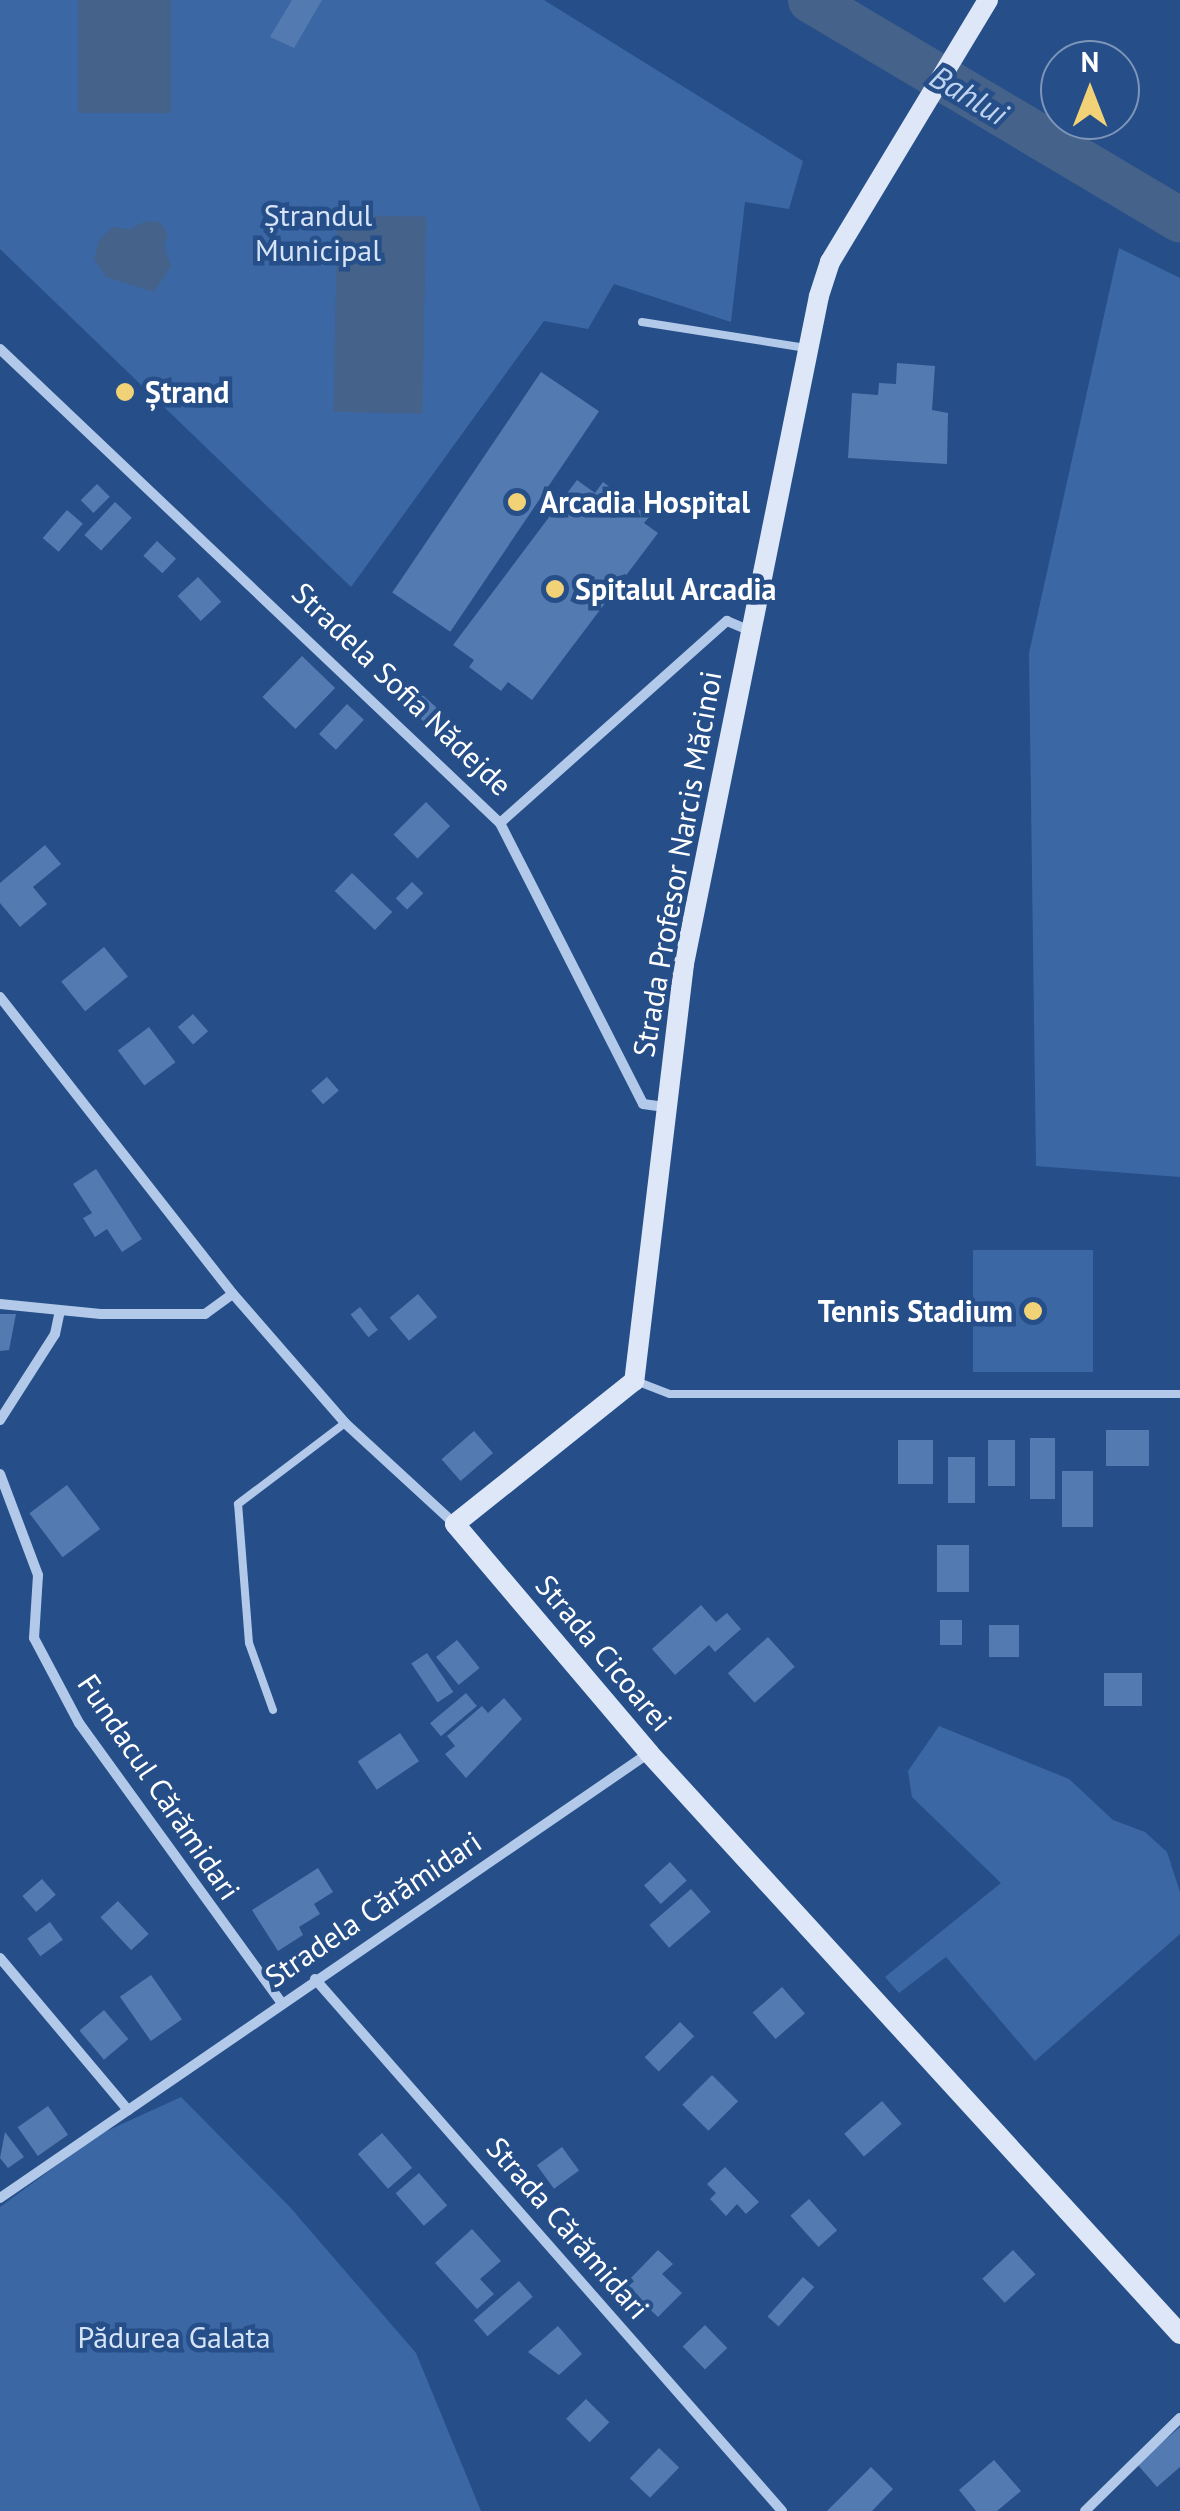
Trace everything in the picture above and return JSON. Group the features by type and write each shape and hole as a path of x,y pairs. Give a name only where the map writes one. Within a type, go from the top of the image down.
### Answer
{"street":[{"name":"Strada Profesor Narcis Măcinoi","path":"665,1107 684,964 750,631 830,262 988,0"},
{"name":"Stradela Sofia Nădejde","path":"0,349 500,823 643,1104 665,1107"},
{"name":"Strada Profesor Narcis Măcinoi","path":"500,823 727,620 750,631"},
{"name":"Strada Cicoarei","path":"0,997 233,1294 345,1423 456,1524 648,1753 1180,2334"},
{"path":"456,1524 634,1381 665,1107"},
{"path":"0,1304 60,1311 205,1314 233,1294"},
{"path":"0,1420 55,1334 60,1311"},
{"name":"Fundacul Cărămidari","path":"0,1474 38,1575 31,1612 43,1655 149,1825 281,2002"},
{"name":"Stradela Cărămidari","path":"0,2198 648,1753"},
{"path":"0,1958 128,2110"},
{"name":"Strada Cărămidari","path":"315,1979 782,2511"},
{"path":"1086,2511 1180,2418"}],"lane":[{"path":"642,322 810,349"},
{"path":"634,1381 670,1394 1179,1394"},
{"path":"273,1710 248,1642 238,1504 345,1423"}],"green space":[{"name":"Ștrandul Municipal","path":"0,0 544,0 803,161 789,209 745,202 731,322 614,284 588,329 544,321 351,587 0,249"},
{"path":"1119,248 1180,278 1180,1177 1036,1166 1029,653"},
{"name":"Tennis Stadium","path":"973,1250 1093,1250 1093,1372 973,1372"},
{"path":"939,1726 1069,1779 1113,1820 1145,1832 1167,1852 1180,1892 1180,1934 1035,2061 946,1957 899,1993 885,1977 1001,1883 912,1797 908,1771"},
{"name":"Pădurea Galata","path":"181,2097 289,2206 416,2353 481,2511 0,2511 0,2207 98,2135"}],"shaded area":[{"path":"78,0 171,0 171,113 78,113"},
{"path":"337,215 426,217 423,414 334,412"},
{"path":"146,221 160,222 168,234 164,244 171,267 154,292 106,277 94,259 99,240 113,227 130,229"}],"building":[{"path":"292,0 322,0 294,48 270,37"},
{"path":"897,363 935,366 932,410 948,413 947,464 848,458 852,393 878,395 879,383 896,384"},
{"path":"541,372 599,411 450,632 392,593"},
{"name":"Spitalul Arcadia","path":"577,480 595,493 603,482 649,517 644,523 658,533 532,700 508,682 501,691 469,667 474,660 453,645"},
{"path":"97,484 110,497 93,513 81,500"},
{"path":"115,502 132,518 101,551 84,535"},
{"path":"67,510 83,524 59,552 43,538"},
{"path":"157,541 176,559 162,573 143,556"},
{"path":"198,577 221,602 201,621 178,596"},
{"path":"302,656 335,688 295,729 262,697"},
{"path":"417,690 438,709 425,723 404,704"},
{"path":"347,704 364,720 336,750 319,734"},
{"path":"426,802 450,826 418,859 393,835"},
{"path":"45,845 61,864 33,887 47,904 20,927 0,903 0,883"},
{"path":"352,873 392,912 375,930 335,891"},
{"path":"412,882 423,893 407,910 396,898"},
{"path":"104,947 128,977 85,1011 61,982"},
{"path":"193,1014 208,1031 193,1044 178,1027"},
{"path":"149,1027 175,1062 144,1086 118,1050"},
{"path":"327,1077 339,1091 323,1104 311,1091"},
{"path":"96,1169 142,1239 122,1252 107,1229 95,1237 83,1218 92,1213 73,1184"},
{"path":"418,1294 437,1317 409,1341 390,1318"},
{"path":"360,1307 378,1330 368,1337 351,1314"},
{"path":"0,1314 16,1314 9,1350 0,1351"},
{"path":"1106,1430 1149,1430 1149,1466 1106,1466"},
{"path":"474,1431 493,1453 461,1481 442,1459"},
{"path":"1030,1438 1055,1438 1055,1499 1030,1499"},
{"path":"898,1440 933,1440 933,1484 898,1484"},
{"path":"988,1440 1015,1440 1015,1486 988,1486"},
{"path":"948,1457 975,1457 975,1503 948,1503"},
{"path":"1062,1471 1093,1471 1093,1527 1062,1527"},
{"path":"67,1485 100,1529 63,1557 29,1513"},
{"path":"937,1545 969,1545 969,1592 937,1592"},
{"path":"701,1605 716,1622 727,1613 741,1629 715,1652 709,1645 675,1675 652,1649"},
{"path":"940,1620 962,1620 962,1645 940,1645"},
{"path":"989,1625 1019,1625 1019,1657 989,1657"},
{"path":"768,1637 795,1667 755,1703 728,1673"},
{"path":"457,1640 480,1668 459,1685 436,1657"},
{"path":"427,1653 453,1692 438,1703 411,1664"},
{"path":"1104,1673 1142,1673 1142,1706 1104,1706"},
{"path":"466,1693 477,1706 441,1736 430,1723"},
{"path":"504,1698 522,1719 466,1778 445,1754 455,1746 447,1736 482,1706 488,1713"},
{"path":"400,1733 419,1761 377,1790 358,1762"},
{"path":"670,1862 687,1881 661,1904 644,1885"},
{"path":"318,1868 333,1892 314,1904 320,1914 299,1927 303,1935 278,1951 252,1910"},
{"path":"42,1879 56,1895 36,1912 22,1896"},
{"path":"691,1889 711,1912 669,1948 649,1925"},
{"path":"118,1901 149,1934 131,1950 100,1917"},
{"path":"50,1922 63,1940 40,1956 27,1938"},
{"path":"151,1975 182,2019 151,2041 120,1997"},
{"path":"782,1987 805,2013 776,2039 753,2013"},
{"path":"104,2010 128,2039 104,2060 79,2031"},
{"path":"680,2022 694,2036 659,2071 645,2057"},
{"path":"712,2075 738,2101 708,2131 682,2105"},
{"path":"882,2101 902,2124 864,2156 844,2134"},
{"path":"48,2106 68,2135 38,2156 18,2127"},
{"path":"5,2132 24,2157 8,2168 0,2158"},
{"path":"382,2133 412,2168 388,2189 358,2154"},
{"path":"562,2147 579,2170 554,2189 537,2165"},
{"path":"725,2167 759,2202 746,2214 737,2204 726,2216 710,2199 716,2193 707,2184"},
{"path":"419,2173 447,2205 424,2226 396,2193"},
{"path":"809,2199 837,2230 819,2247 790,2216"},
{"path":"472,2229 501,2261 480,2279 494,2294 477,2309 435,2263"},
{"path":"658,2250 673,2264 662,2274 682,2293 658,2317 624,2285"},
{"path":"1013,2250 1036,2274 1005,2303 982,2279"},
{"path":"803,2277 814,2287 779,2326 768,2316"},
{"path":"519,2281 533,2297 487,2336 474,2320"},
{"path":"705,2325 727,2348 705,2370 683,2347"},
{"path":"558,2326 582,2354 559,2375 528,2352"},
{"path":"586,2399 609,2422 590,2442 566,2419"},
{"path":"1180,2427 1180,2467 1157,2487 1137,2464"},
{"path":"659,2448 679,2467 650,2498 630,2478"},
{"path":"994,2460 1021,2491 997,2511 976,2511 959,2490"},
{"path":"871,2467 893,2489 872,2511 827,2511"}],"waterway":[{"name":"Bahlui","path":"810,0 1180,220"}],"place":[{"name":"Ștrand","path":"125,392"},
{"name":"Arcadia Hospital","path":"517,502"},
{"name":"Spitalul Arcadia","path":"555,589"},
{"name":"Tennis Stadium","path":"1033,1311"}]}
